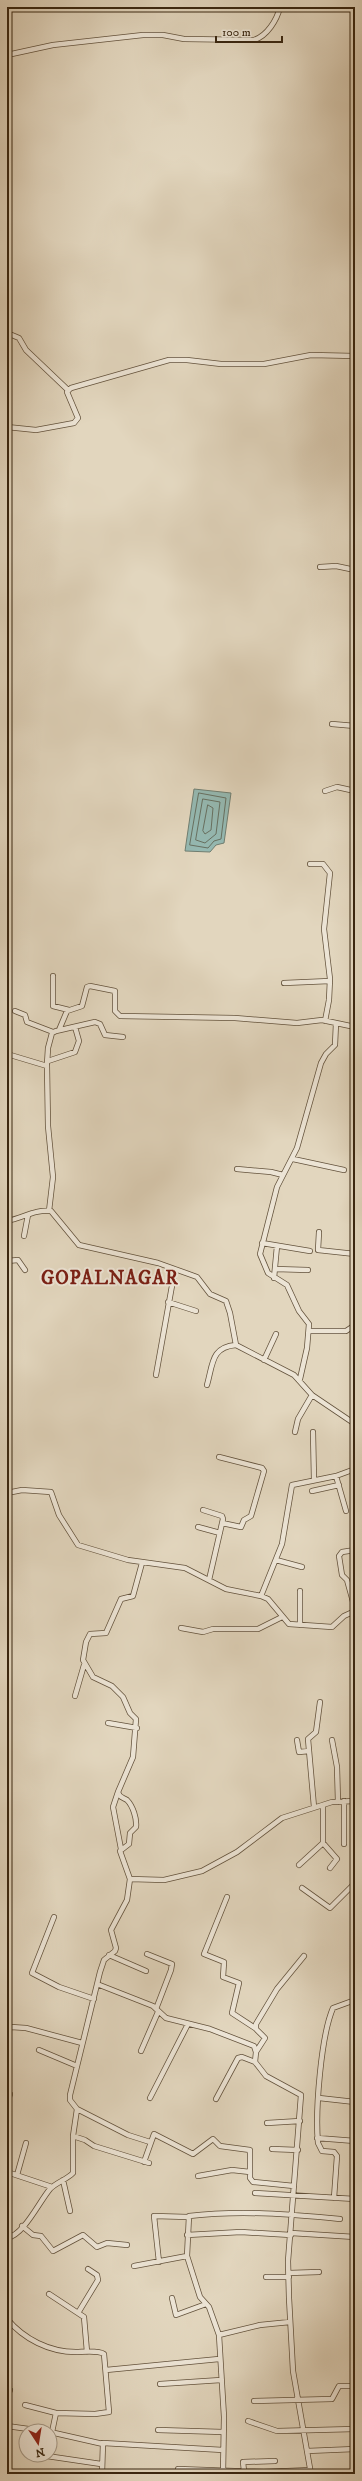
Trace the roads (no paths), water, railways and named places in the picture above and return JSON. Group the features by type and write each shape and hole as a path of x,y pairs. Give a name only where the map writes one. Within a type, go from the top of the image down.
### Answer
{"street":[{"path":"7,55 53,46 143,35 163,35 184,39 254,40 259,38 276,20 280,7"},
{"path":"7,297 7,307"},
{"path":"7,333 19,338 26,350 68,390"},
{"path":"68,390 99,379 169,360 187,360 221,364 264,364 311,355 355,356"},
{"path":"7,427 41,430 77,422 78,418 67,395 68,390"},
{"path":"320,567 336,566 355,570"},
{"path":"332,724 355,726"},
{"path":"325,791 337,787 355,791"},
{"path":"310,864 322,864 330,873 324,929 330,982 329,1000 325,1021"},
{"path":"53,976 53,1006 69,1010 82,1006 87,987 90,986 115,991 115,1011 120,1016 235,1018 297,1023 325,1021 336,1026 355,1027"},
{"path":"284,983 330,982"},
{"path":"59,1030 69,1010"},
{"path":"14,1011 25,1015 27,1022 53,1032 98,1022 105,1035 124,1037"},
{"path":"300,1380 310,1331 309,1324 299,1311 289,1288 268,1273 262,1264 260,1254 280,1174 292,1159 298,1148 321,1063 326,1054 335,1045 336,1026"},
{"path":"7,1054 47,1063 75,1052 79,1041 75,1027"},
{"path":"49,1211 53,1177 48,1130 47,1063 48,1048 53,1032"},
{"path":"292,1159 344,1170"},
{"path":"237,1169 280,1174"},
{"path":"7,1221 36,1211 49,1211 54,1213 78,1245 158,1263 197,1277 210,1294 226,1301 230,1313 236,1345"},
{"path":"24,1236 28,1215"},
{"path":"319,1232 318,1250 355,1254"},
{"path":"262,1243 310,1252"},
{"path":"274,1278 277,1246"},
{"path":"7,1261 18,1260 25,1270"},
{"path":"355,1260 355,1281"},
{"path":"156,1375 175,1269"},
{"path":"275,1269 308,1270"},
{"path":"168,1302 196,1311"},
{"path":"310,1331 343,1331 355,1325"},
{"path":"264,1360 276,1334"},
{"path":"207,1386 218,1351 222,1347 236,1345 300,1380 312,1395 354,1423 355,1414"},
{"path":"294,1432 298,1419 312,1395"},
{"path":"313,1432 314,1480"},
{"path":"219,1457 262,1468 264,1471 251,1516 244,1520 241,1527 222,1523"},
{"path":"261,1596 276,1560 288,1518 292,1485 354,1471"},
{"path":"336,1476 346,1511"},
{"path":"312,1491 339,1486"},
{"path":"7,1493 22,1490 51,1492 60,1515 71,1530 76,1544 123,1559 142,1563 185,1568 231,1591 261,1596 268,1600 289,1624 332,1627 337,1625 344,1616 355,1610 347,1580 342,1575 339,1556 342,1552 355,1550"},
{"path":"203,1510 222,1516 220,1533 209,1580"},
{"path":"198,1527 220,1533"},
{"path":"276,1560 302,1567"},
{"path":"75,1696 84,1665 87,1639 92,1632 106,1633 121,1599 133,1596 142,1563"},
{"path":"300,1591 300,1625"},
{"path":"181,1628 203,1632 213,1630 248,1630 263,1628 282,1617"},
{"path":"84,1665 93,1677 112,1686 123,1697 130,1713 136,1719 137,1728 132,1761 113,1807 121,1850 130,1879 126,1900 111,1930 116,1948 115,1951 104,1960 82,2043 70,2100 76,2109 128,2135 150,2142"},
{"path":"314,1807 308,1738 316,1732 320,1702"},
{"path":"108,1722 137,1728"},
{"path":"297,1740 299,1752 309,1751"},
{"path":"332,1740 336,1767 338,1802"},
{"path":"118,1792 119,1796 129,1803 136,1822 136,1827 130,1833 129,1844 121,1850"},
{"path":"344,1801 344,1844"},
{"path":"130,1879 169,1880 213,1867 237,1852 278,1820 323,1804 355,1801"},
{"path":"323,1804 323,1843 337,1859 330,1868"},
{"path":"299,1865 323,1843"},
{"path":"302,1888 330,1908 355,1883"},
{"path":"227,1897 204,1954 224,1962 223,1977 239,1983 232,2013 255,2028 265,2038 256,2052"},
{"path":"54,1917 32,1972 59,1986 94,1999"},
{"path":"141,2051 157,2011 172,1964 147,1954"},
{"path":"110,1955 146,1970"},
{"path":"255,2028 277,1989 304,1956"},
{"path":"97,1984 157,2011 166,2018 236,2039 254,2046 256,2052 255,2062"},
{"path":"334,2198 337,2156 334,2152 322,2151 318,2140 319,2098 328,2020 335,2006 355,2000"},
{"path":"150,2098 188,2024"},
{"path":"8,2029 26,2028 82,2043"},
{"path":"38,2050 77,2066"},
{"path":"216,2099 238,2058 242,2057 255,2062 266,2076 299,2092 301,2098 291,2234 289,2275 290,2322 298,2400 311,2472"},
{"path":"7,2102 10,2094"},
{"path":"319,2098 355,2102"},
{"path":"7,2238 13,2236 22,2226 52,2187 73,2173 73,2136 76,2109"},
{"path":"267,2123 300,2121"},
{"path":"73,2136 85,2140 94,2146 147,2163 150,2142 154,2134 193,2154 213,2139 220,2146 248,2149 251,2153 250,2178 253,2182 294,2186"},
{"path":"318,2140 355,2141"},
{"path":"17,2175 26,2143"},
{"path":"272,2149 298,2150"},
{"path":"198,2176 232,2170 250,2172"},
{"path":"7,2172 52,2187"},
{"path":"63,2180 70,2211"},
{"path":"255,2193 355,2199"},
{"path":"159,2262 154,2216 188,2217 228,2213 292,2214 340,2219"},
{"path":"188,2217 187,2256 200,2297 209,2307 219,2335 223,2472"},
{"path":"22,2226 33,2234 41,2236 53,2251 83,2236 97,2247 107,2243 127,2245"},
{"path":"187,2235 241,2232 355,2237"},
{"path":"134,2266 187,2256"},
{"path":"78,2313 98,2280 97,2275 88,2270"},
{"path":"266,2277 319,2272"},
{"path":"49,2294 78,2313 85,2320 87,2352"},
{"path":"172,2298 176,2315 206,2304"},
{"path":"7,2319 21,2334 42,2345 68,2352 103,2353 106,2370 109,2412 94,2414 56,2413 25,2405"},
{"path":"219,2335 260,2325 290,2322"},
{"path":"106,2370 219,2359"},
{"path":"160,2384 221,2380"},
{"path":"254,2401 332,2399 335,2398 339,2386 355,2386"},
{"path":"7,2398 10,2390"},
{"path":"53,2423 56,2413"},
{"path":"248,2422 277,2431 355,2429"},
{"path":"7,2426 18,2428"},
{"path":"158,2430 223,2432"},
{"path":"58,2434 103,2444 223,2450"},
{"path":"102,2474 101,2464 103,2444"},
{"path":"307,2451 355,2449"},
{"path":"58,2458 101,2464"},
{"path":"244,2471 243,2462 275,2461"},
{"path":"178,2468 223,2472 347,2472"}],"water":[{"path":"194,789 231,793 224,843 216,845 210,852 185,851"}],"district":[{"name":"GOPALNAGAR","path":"110,1278"}]}
